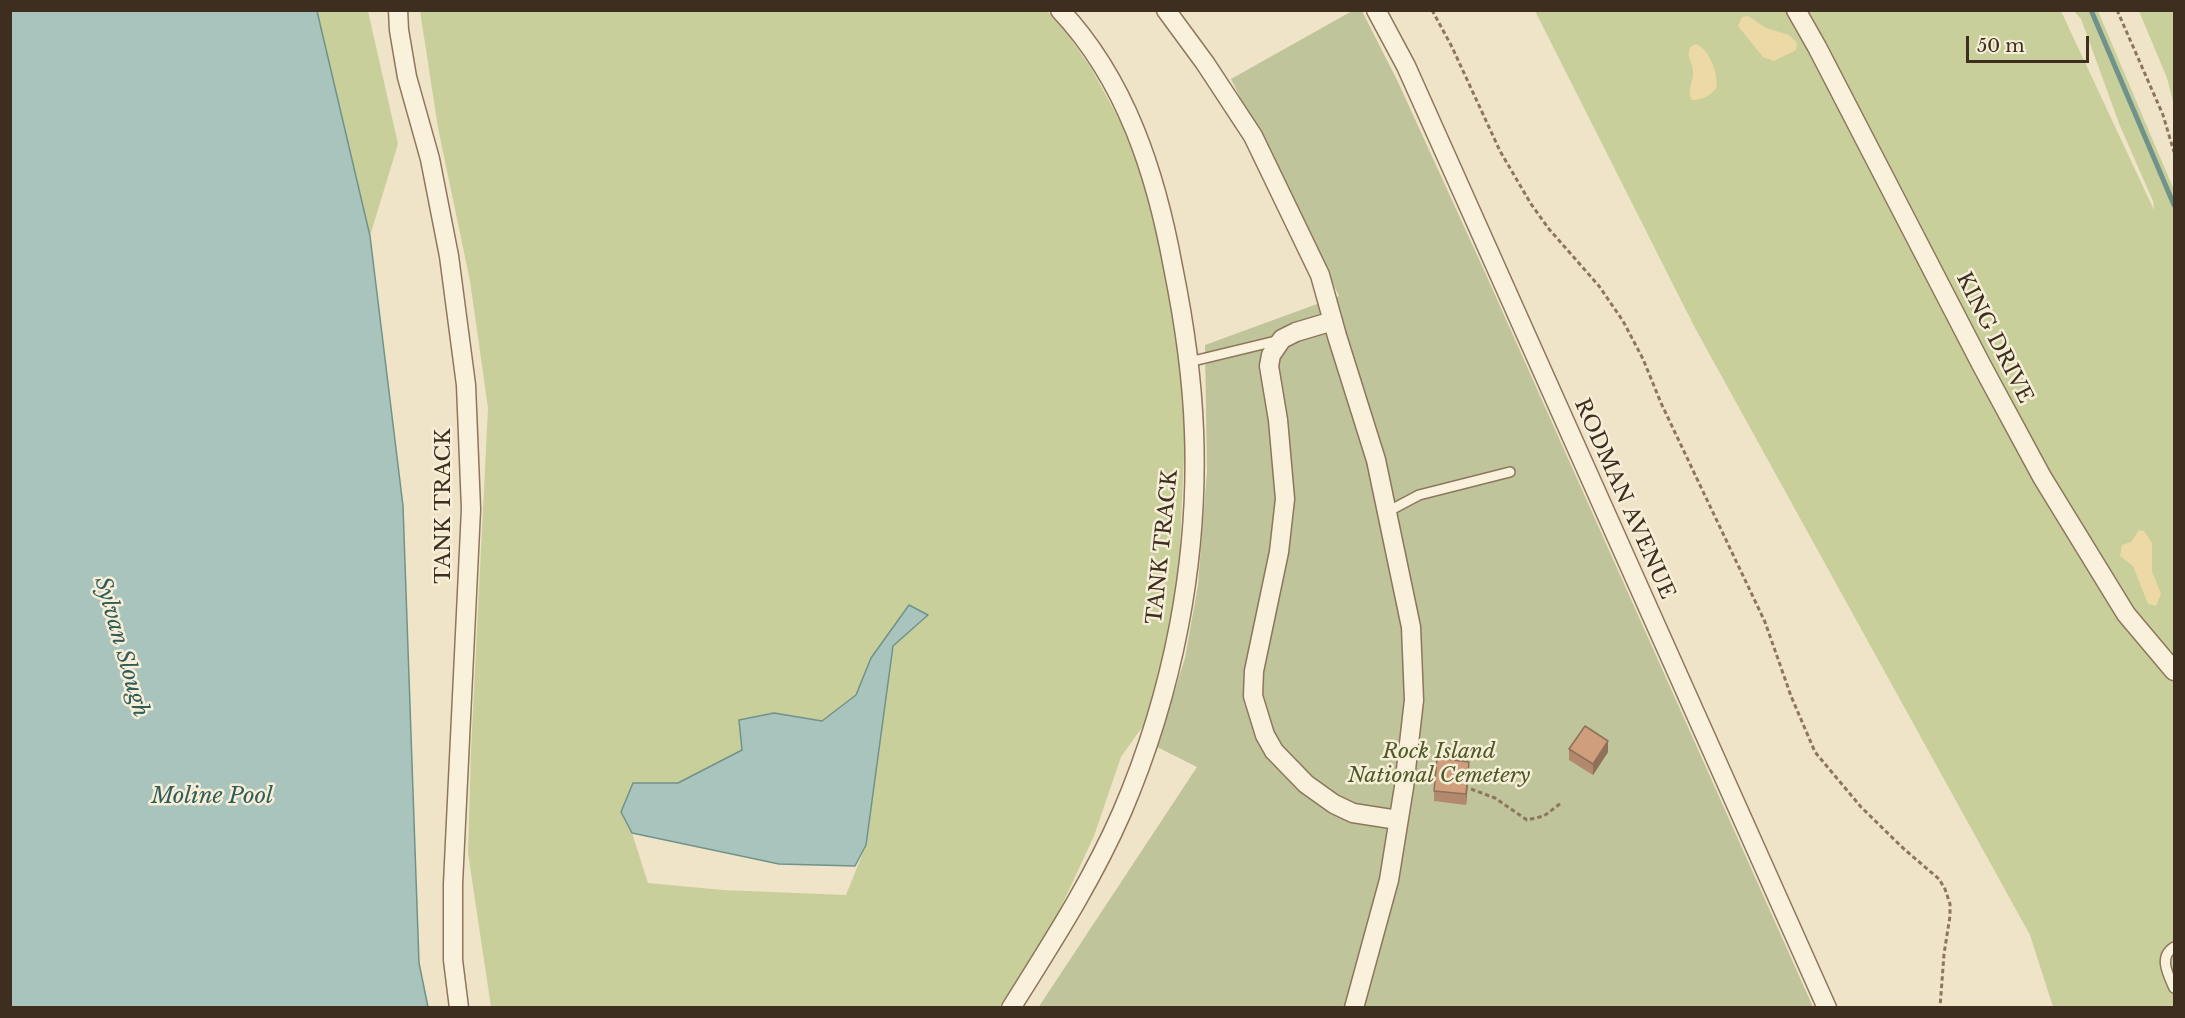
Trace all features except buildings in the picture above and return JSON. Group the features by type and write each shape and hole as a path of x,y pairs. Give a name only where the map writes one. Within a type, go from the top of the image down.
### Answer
{"street":[{"name":"TANK TRACK","path":"398,10 407,77 430,159 448,256 466,385 471,509 453,884 453,960 459,1008"},
{"name":"TANK TRACK","path":"1011,1008 1059,932 1102,855 1146,753 1162,702 1187,573 1194,503 1194,432 1189,362 1160,201 1131,117 1109,77 1060,10"},
{"path":"1166,10 1205,63 1253,136 1320,275 1376,459 1411,627 1414,700 1411,736 1389,880 1354,1008"},
{"name":"RODMAN AVENUE","path":"1376,10 1406,66 1827,1008"},
{"name":"KING DRIVE","path":"1796,10 2042,477 2126,614 2175,671"},
{"path":"1333,321 1281,339 1271,355 1269,366 1278,420 1285,498 1279,552 1254,671 1253,696 1265,735 1274,751 1306,784 1334,804 1353,813 1398,820"}],"lane":[{"path":"1189,362 1281,339"},
{"path":"1387,512 1419,495 1510,472"},
{"path":"2175,947 2168,951 2165,959 2167,973 2175,988"}],"path":[{"path":"1432,10 1452,47 1500,151 1527,197 1549,229 1599,286 1633,340 1765,622 1791,696 1815,752 1861,807 1939,879 1945,889 1950,904 1950,916 1944,954 1940,1008"},
{"path":"2117,10 2163,114 2175,152"},
{"path":"1472,789 1495,798 1527,820 1544,816 1561,803"}],"green space":[{"path":"316,11 368,11 398,144 370,236"},
{"path":"420,11 1047,11 1063,28 1091,68 1120,121 1140,171 1176,324 1186,412 1178,590 1148,719 1121,757 1094,836 1049,933 999,1007 491,1007 468,853 488,408 470,281 438,128","holes":["928,616 893,646 866,845 846,895 723,890 648,883 632,833 621,812 633,783 678,783 742,750 739,720 774,713 822,721 856,695 871,658"]},
{"name":"Rock Island National Cemetery","path":"1352,11 1362,11 1398,82 1813,1007 1038,1008 1197,767 1157,747 1185,658 1198,585 1207,471 1205,345 1339,296 1231,79"},
{"path":"1535,11 2061,11 2154,210 2153,201 2120,126 2081,19 2074,11 2098,11 2174,190 2174,1007 2053,1007 2030,935 1695,328"},
{"path":"2139,11 2174,11 2174,105 2167,78"}],"sand":[{"path":"1748,16 1766,28 1789,35 1797,43 1796,50 1774,61 1763,57 1738,26 1742,17"},
{"path":"1696,44 1705,51 1712,62 1717,86 1707,96 1692,100 1690,93 1693,71 1689,54 1690,47"},
{"path":"2139,530 2144,531 2152,543 2152,571 2161,594 2156,606 2148,604 2133,566 2120,556 2122,545 2131,542"}],"water":[{"name":"Moline Pool","path":"10,11 317,11 370,236 403,506 419,963 428,1007 11,1007"},
{"path":"909,605 928,615 893,646 866,845 855,866 779,864 632,833 621,812 633,783 678,783 742,750 739,720 774,713 822,721 856,695 871,658"}],"waterway":[{"path":"2091,10 2174,205"}],"water label":[{"name":"Sylvan Slough","path":"121,647"}]}
